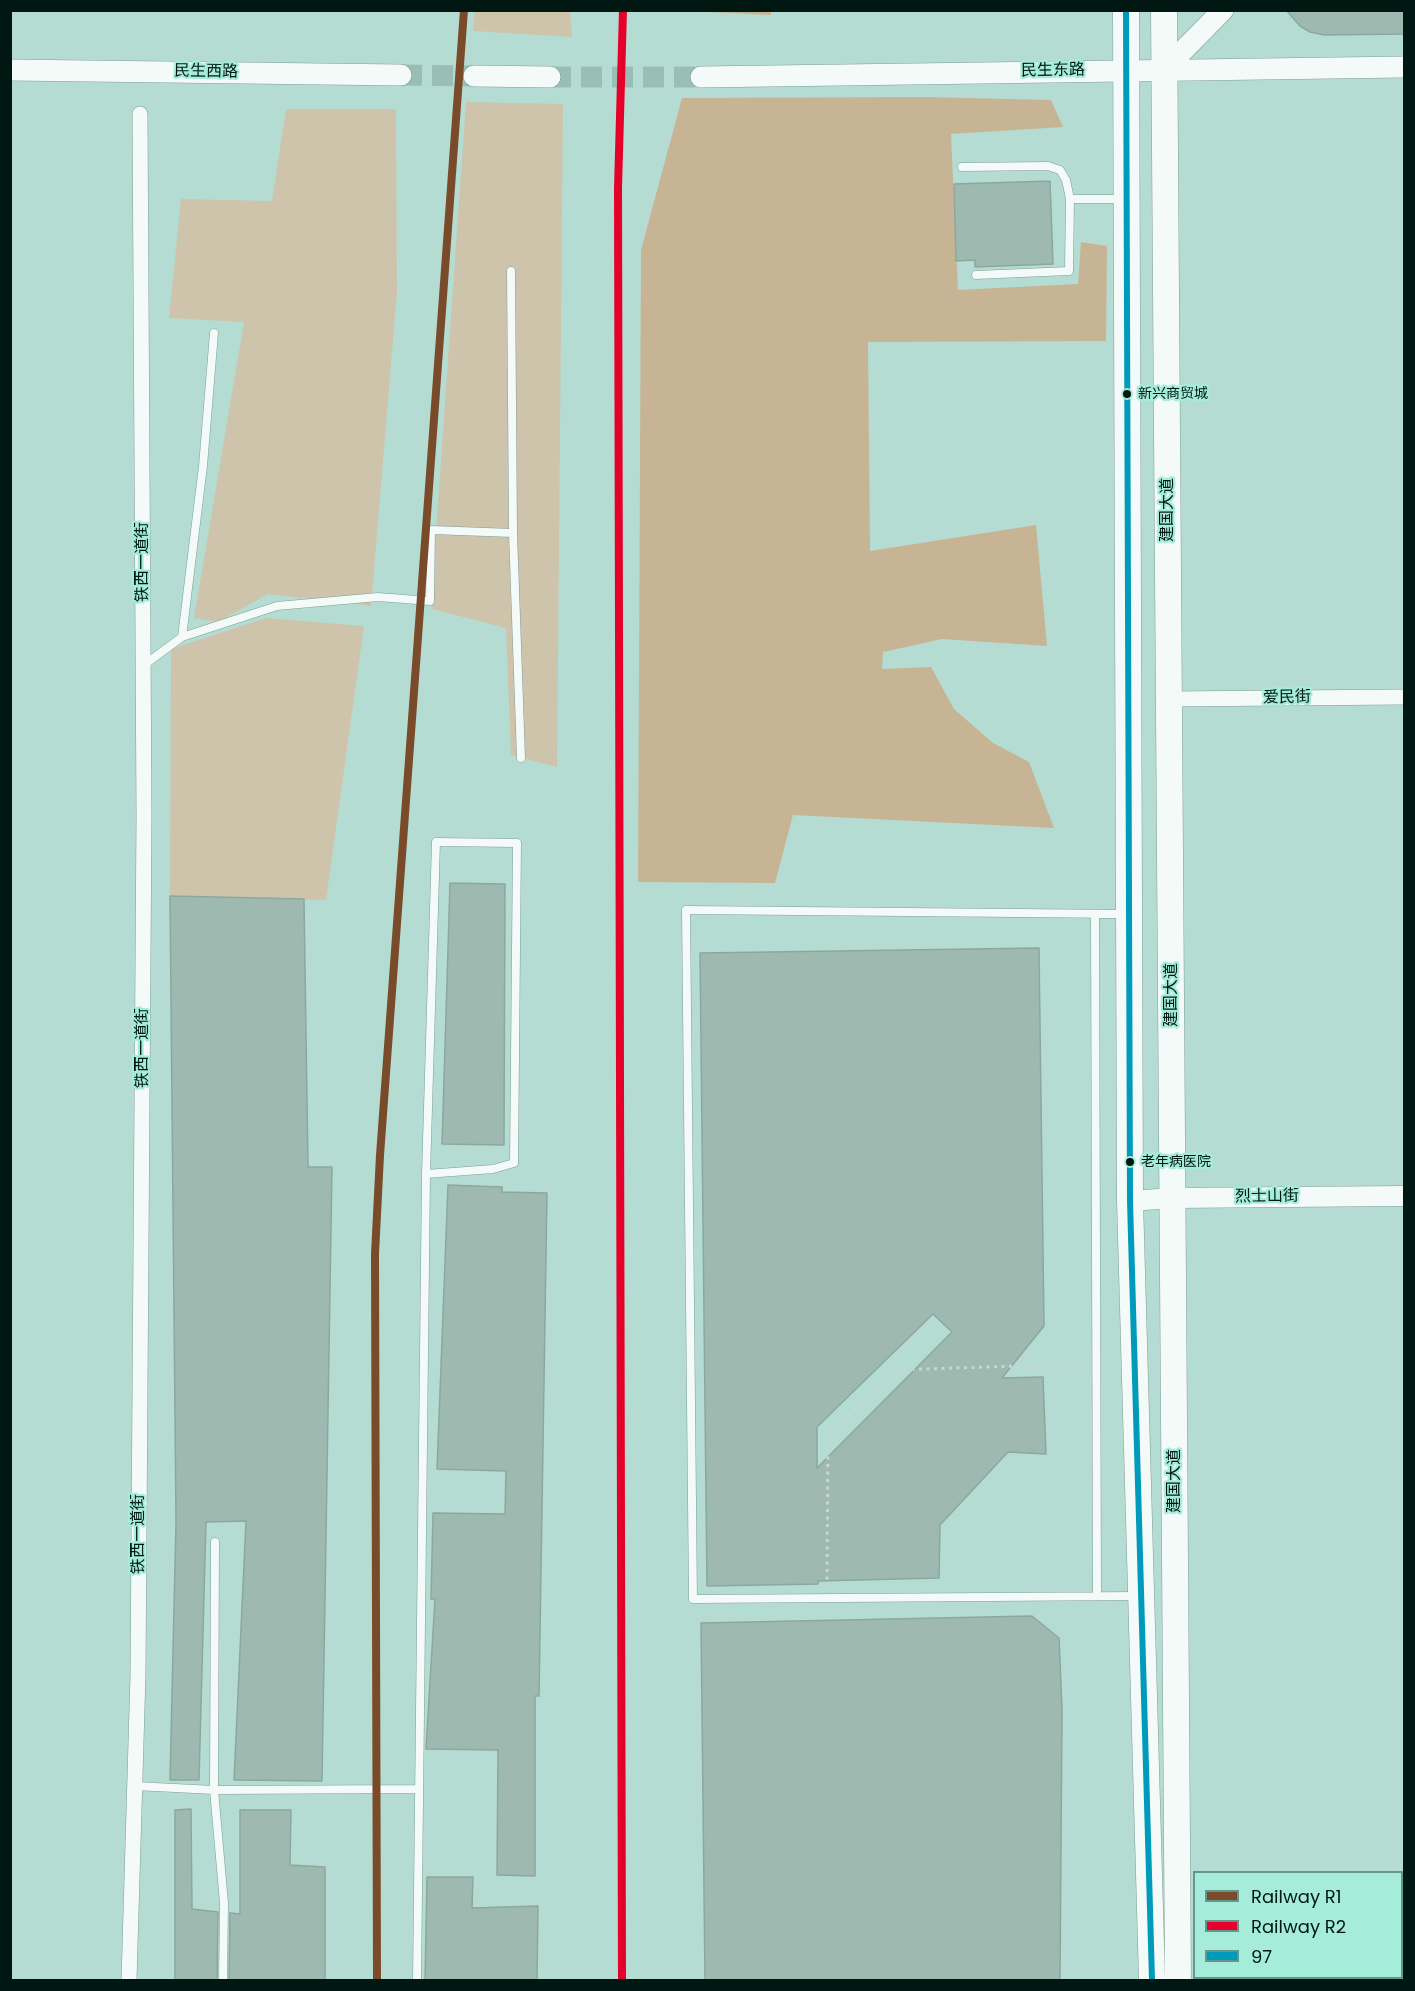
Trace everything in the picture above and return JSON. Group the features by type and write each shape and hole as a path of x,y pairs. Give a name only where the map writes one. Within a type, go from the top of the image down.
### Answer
{"highway":[{"path":"1126,10 1130,1201 1152,1980"},
{"name":"建国大道","path":"1164,10 1178,1980"}],"main road":[{"path":"1164,70 1223,10"},
{"name":"民生东路","path":"701,77 1404,67"},
{"name":"民生西路","path":"10,70 401,75"},
{"path":"474,76 550,77"}],"street":[{"name":"铁西一道街","path":"129,1980 139,1662 144,814 140,114"},
{"name":"爱民街","path":"1169,699 1404,697"},
{"name":"烈士山街","path":"1130,1201 1173,1198 1404,1196"}],"lane":[{"path":"962,167 1048,166 1060,170 1066,180 1070,199 1069,271 976,275"},
{"path":"1070,199 1126,199"},
{"path":"511,271 513,533 520,758"},
{"path":"182,637 203,466 214,333"},
{"path":"143,666 182,637 277,606 378,597 430,601 431,530 513,533"},
{"path":"417,1980 426,1174 436,842 517,843 514,1163 493,1169 426,1174"},
{"path":"1129,914 686,910 693,1599 1141,1596"},
{"path":"1095,914 1096,1596"},
{"path":"215,1542 214,1790 224,1904 223,1980"},
{"path":"135,1786 214,1790 418,1789"}],"path":[{"path":"827,1598 828,1437 891,1370 1096,1364"}],"shaded area":[{"path":"707,10 771,11 771,15 707,12"},
{"path":"474,11 570,11 572,37 473,31"},
{"path":"926,97 1051,100 1063,127 951,134 958,290 1078,284 1081,242 1107,246 1106,341 868,342 870,551 1036,525 1047,646 942,639 883,652 882,669 931,667 954,709 993,743 1029,762 1054,828 793,815 775,883 638,882 641,250 682,98"},
{"path":"466,102 563,104 557,767 511,755 506,628 432,609"},
{"path":"286,109 396,109 397,292 371,606 268,594 218,622 194,618 244,322 169,318 181,199 272,201"},
{"path":"266,618 364,626 326,900 170,896 171,649"}],"building":[{"path":"1286,10 1404,10 1404,34 1324,35 1310,32 1300,26"},
{"path":"1050,181 1053,264 975,267 975,260 956,261 954,184"},
{"path":"450,883 505,884 504,1145 442,1144"},
{"path":"170,896 304,899 308,1167 332,1167 322,1781 234,1780 246,1521 206,1522 199,1780 170,1780 176,1522"},
{"path":"1039,948 1044,1326 1002,1378 1043,1377 1046,1454 1008,1452 940,1525 939,1578 818,1581 818,1584 707,1586 700,953","holes":["933,1314 952,1332 817,1468 817,1427"]},
{"path":"448,1185 502,1187 502,1192 547,1193 539,1696 535,1696 535,1876 497,1875 498,1750 426,1749 435,1599 431,1599 433,1513 505,1514 506,1471 437,1469"},
{"path":"1032,1616 1059,1638 1062,1709 1060,1980 705,1980 701,1623"},
{"path":"191,1809 192,1909 218,1912 217,1980 175,1980 175,1810"},
{"path":"240,1810 291,1810 290,1865 325,1867 325,1980 229,1980 230,1913 240,1914"},
{"path":"427,1877 473,1877 472,1908 538,1906 537,1980 425,1980"}],"tunnel":[{"path":"401,75 474,76"},
{"path":"550,77 701,77"}],"rail line":[{"name":"R1","path":"377,1980 375,1254 380,1155 464,10"},
{"name":"R2","path":"622,1980 618,188 623,10"}],"transit line":[{"name":"97","path":"1126,10 1130,1201 1152,1980"}],"place":[{"name":"新兴商贸城","path":"1127,394"},
{"name":"老年病医院","path":"1130,1162"}]}
